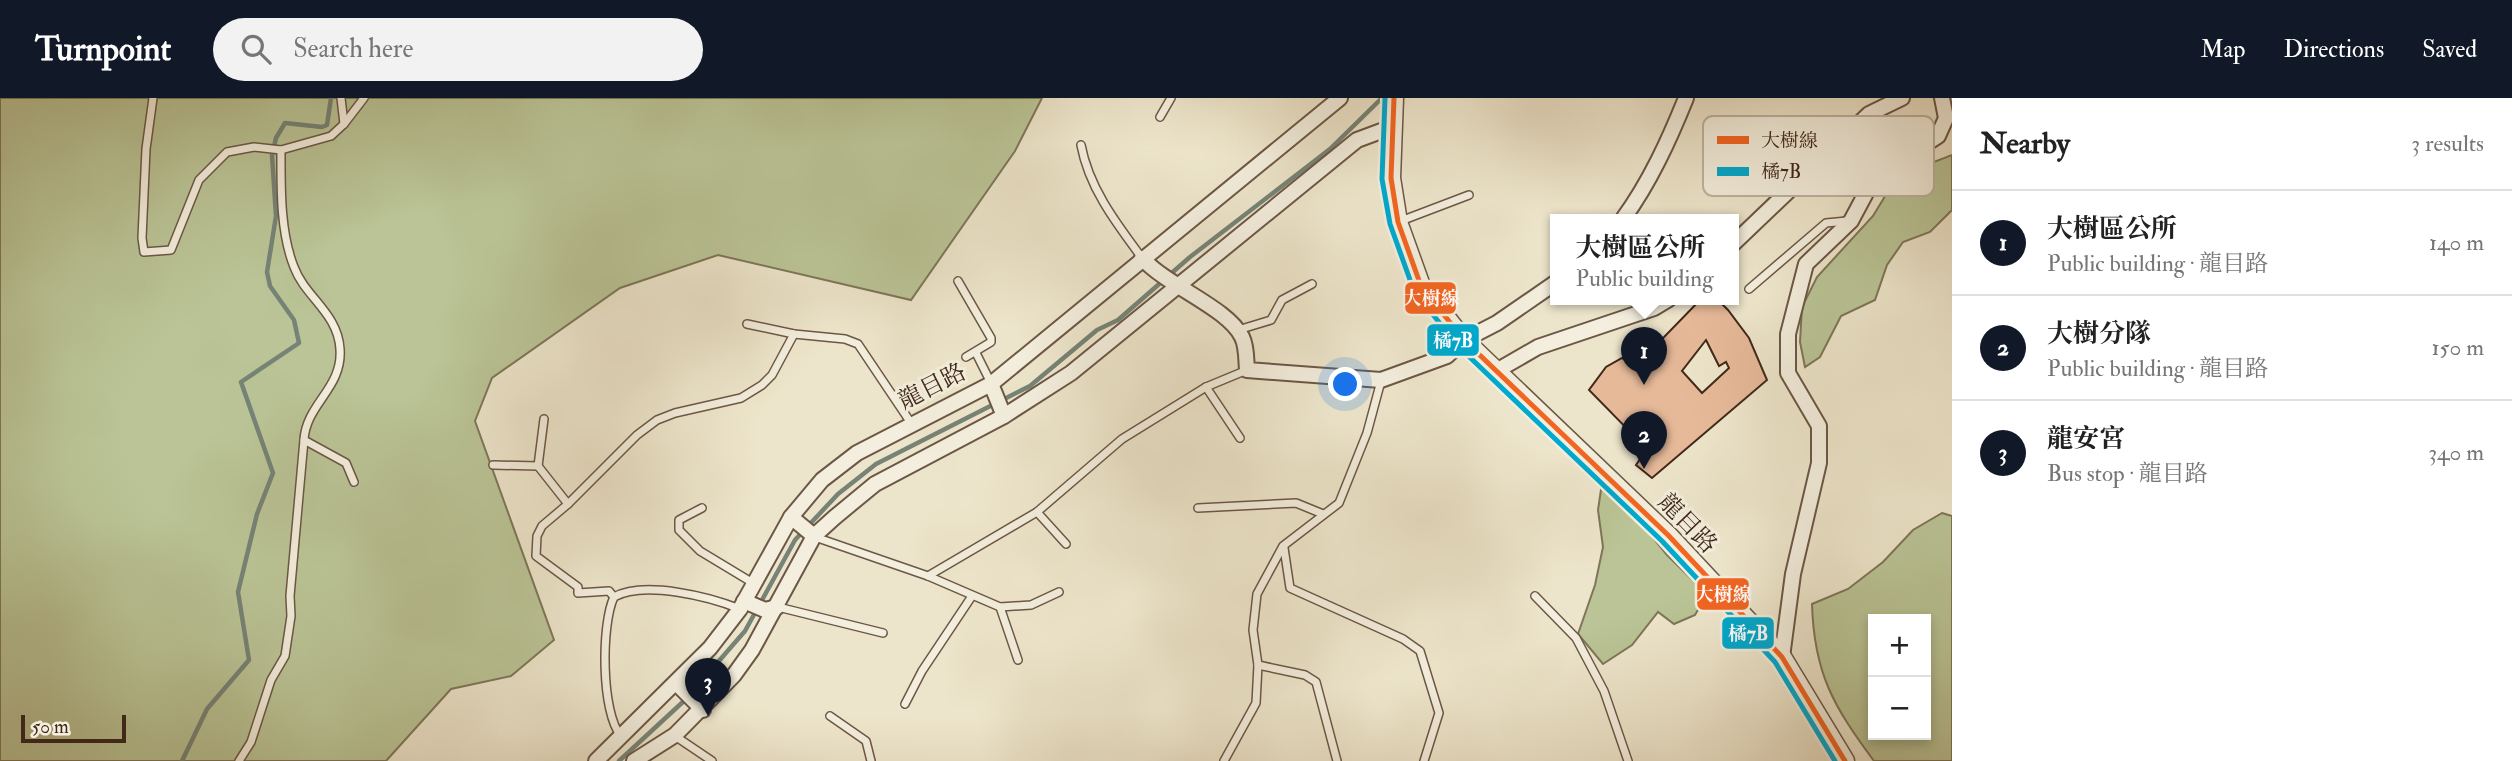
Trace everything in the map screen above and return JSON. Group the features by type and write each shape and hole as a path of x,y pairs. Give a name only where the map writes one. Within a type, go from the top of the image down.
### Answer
{"street":[{"name":"龍目路","path":"596,761 679,687 744,605 753,583 822,480 857,453 911,423 993,388 1146,263 1340,98"},
{"path":"1626,214 1672,134 1686,98"},
{"path":"1867,116 1902,98"},
{"path":"1934,139 1938,136 1946,118 1942,98"},
{"name":"龍目路","path":"1393,113 1391,178 1398,222 1421,286 1464,340 1668,535 1782,657 1845,761"},
{"name":"龍目路","path":"634,761 675,735 734,674 812,535 875,484 1003,414 1071,373 1173,285 1393,113"},
{"path":"1739,238 1783,196"},
{"path":"1782,657 1793,573 1819,463 1819,426 1788,373 1788,334 1805,264 1851,221 1864,196"},
{"path":"1146,263 1238,330 1244,341 1247,370 1381,380 1447,356 1464,340 1497,323 1550,286"},
{"path":"1498,370 1538,347 1659,305"},
{"path":"993,388 1003,414"},
{"path":"794,519 812,535"},
{"path":"744,605 771,609"},
{"path":"679,687 700,708"}],"lane":[{"path":"153,98 146,149 144,252 171,250 199,180 227,152 254,147 281,150 331,136 364,98"},
{"path":"341,98 344,124"},
{"path":"1160,117 1171,98"},
{"path":"1081,145 1084,163 1108,212 1146,263"},
{"path":"239,761 251,742 271,680 285,656 291,616 305,422 341,369 340,346 330,316 294,269 287,237 281,150"},
{"path":"1398,222 1469,195"},
{"path":"1749,289 1826,223 1851,221"},
{"path":"958,281 991,338 991,342 966,357"},
{"path":"1238,330 1271,320 1282,300 1312,284"},
{"path":"747,324 794,334 845,339 858,344 911,423"},
{"path":"614,597 609,591 578,593 578,587 563,573 537,556 537,536 542,526 568,504 606,464 657,420 741,398 762,386 772,375 794,334"},
{"path":"976,353 993,388"},
{"path":"928,576 1037,512 1122,439 1206,387 1247,370"},
{"path":"1224,761 1256,703 1258,665 1253,630 1257,594 1283,546 1339,503 1381,380"},
{"path":"1206,387 1240,438"},
{"path":"544,419 538,466 568,504"},
{"path":"304,440 346,463 352,471 354,482"},
{"path":"493,465 538,466"},
{"path":"1198,508 1296,503 1323,514"},
{"path":"702,508 683,515 679,520 679,530 700,551 753,583"},
{"path":"1037,512 1066,544"},
{"path":"812,535 928,576 1000,607 1031,604 1059,592"},
{"path":"1283,546 1290,588 1403,639 1420,651 1439,713 1424,761"},
{"path":"614,597 634,592 690,593 744,605"},
{"path":"905,704 922,671 972,596"},
{"path":"1535,596 1576,638 1604,691 1628,761"},
{"path":"614,597 605,643 612,724 621,737"},
{"path":"1000,607 1018,660"},
{"path":"771,609 883,633"},
{"path":"1258,665 1304,675 1316,682 1337,761"},
{"path":"830,716 866,741 871,761"},
{"path":"675,735 712,761"}],"green space":[{"path":"0,98 1042,98 1015,151 911,300 718,255 620,288 492,378 475,421 554,640 511,676 451,689 386,761 0,761"},
{"path":"1952,155 1952,210 1930,232 1903,242 1887,265 1875,300 1841,316 1820,357 1805,367 1800,342 1802,307 1817,277 1873,216 1885,196 1934,196 1934,162"},
{"path":"1603,476 1667,555 1707,594 1695,615 1674,624 1658,612 1632,645 1603,664 1578,634 1595,585 1603,547 1598,510"},
{"path":"1942,513 1952,516 1952,761 1874,761 1837,706 1822,670 1812,604 1848,589 1883,562 1913,530"}],"building":[{"path":"1695,305 1723,305 1749,338 1767,380 1652,478 1636,465 1647,449 1589,390 1606,367 1622,358 1635,367","holes":["1706,340 1719,366 1726,362 1729,368 1702,393 1682,371"]}],"waterway":[{"path":"182,761 207,709 249,660 238,592 257,514 273,473 241,382 299,343 294,320 270,286 267,272 276,216 272,155 276,138 285,123 322,127 327,125 331,98"},
{"path":"619,761 685,700 745,631 795,540 838,494 876,464 1030,386 1097,330 1118,320 1190,257 1330,149 1382,98"}],"transit line":[{"name":"橘7B","path":"1385,98 1382,179 1390,224 1414,291 1458,346 1662,541 1775,662 1835,761"},
{"name":"大樹線","path":"1394,98 1391,178 1398,222 1421,286 1464,340 1668,535 1782,657 1845,761"}],"place":[{"name":"大樹區公所","path":"1644,385"},
{"name":"大樹分隊","path":"1644,469"},
{"name":"龍安宮","path":"708,716"}]}
